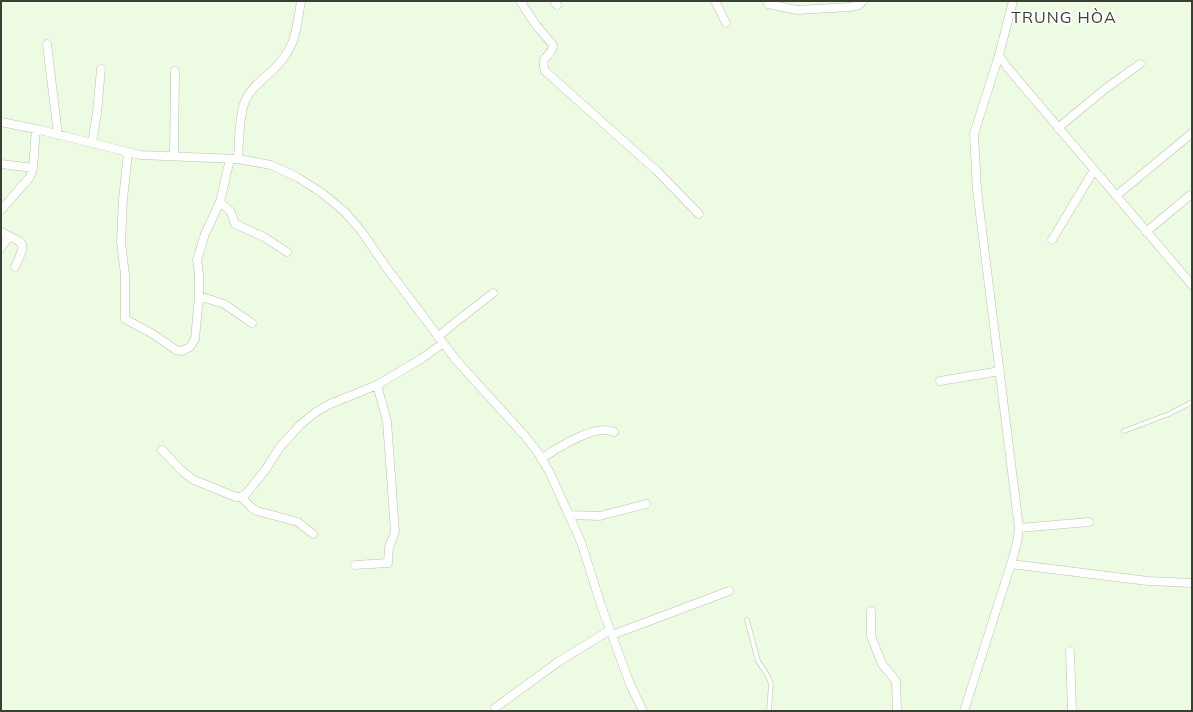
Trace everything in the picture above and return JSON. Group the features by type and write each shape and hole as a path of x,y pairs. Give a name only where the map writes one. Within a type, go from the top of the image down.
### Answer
{"street":[{"path":"128,153 123,199 121,242 125,275 125,319 153,334 176,350 182,351 190,347 195,339 199,296 199,274 197,260 205,234 220,202 234,159 242,112 246,99 253,89 283,60 293,44 301,1"},
{"path":"520,1 536,25 553,46 553,49 543,61 542,64 544,71 656,171 699,214"},
{"path":"715,1 726,23"},
{"path":"768,4 797,10 850,7 859,5 863,1"},
{"path":"964,711 1011,564 1020,528 977,190 974,134 999,55 1013,1"},
{"path":"47,44 58,134"},
{"path":"999,55 1007,67 1192,286"},
{"path":"1058,128 1105,89 1140,64"},
{"path":"92,143 97,113 101,69"},
{"path":"174,156 175,71"},
{"path":"1,122 58,134 140,155 234,159 271,165 297,177 322,193 345,212 362,232 386,267 456,360 525,436 542,458 581,542 611,633 630,684 643,711"},
{"path":"1,210 30,177 36,129"},
{"path":"1116,196 1192,133"},
{"path":"1,164 32,168"},
{"path":"1052,240 1094,170"},
{"path":"1146,232 1189,196"},
{"path":"220,202 230,212 235,224 264,237 287,252"},
{"path":"1,232 20,241 23,245 24,248 15,267"},
{"path":"1,248 9,236"},
{"path":"162,450 183,472 194,480 236,497 241,497 246,494 266,469 280,447 300,425 316,412 330,404 377,385 422,359 440,340 452,324 473,310 493,293"},
{"path":"199,296 224,304 252,323"},
{"path":"940,381 1000,371"},
{"path":"355,565 388,563 389,547 395,532 386,421 377,385"},
{"path":"542,458 590,433 606,429 614,432"},
{"path":"241,497 257,511 298,522 313,534"},
{"path":"569,515 600,516 646,504"},
{"path":"1020,528 1088,522"},
{"path":"1011,564 1148,581 1192,583"},
{"path":"495,708 558,662 611,633 729,591"},
{"path":"871,611 871,636 882,664 896,681 896,711"},
{"path":"1070,651 1072,711"}],"lane":[{"path":"1124,431 1169,414 1192,402"},
{"path":"746,620 758,661 768,676 771,684 769,711"}],"district":[{"name":"TRUNG HÒA","path":"1064,17"}]}
